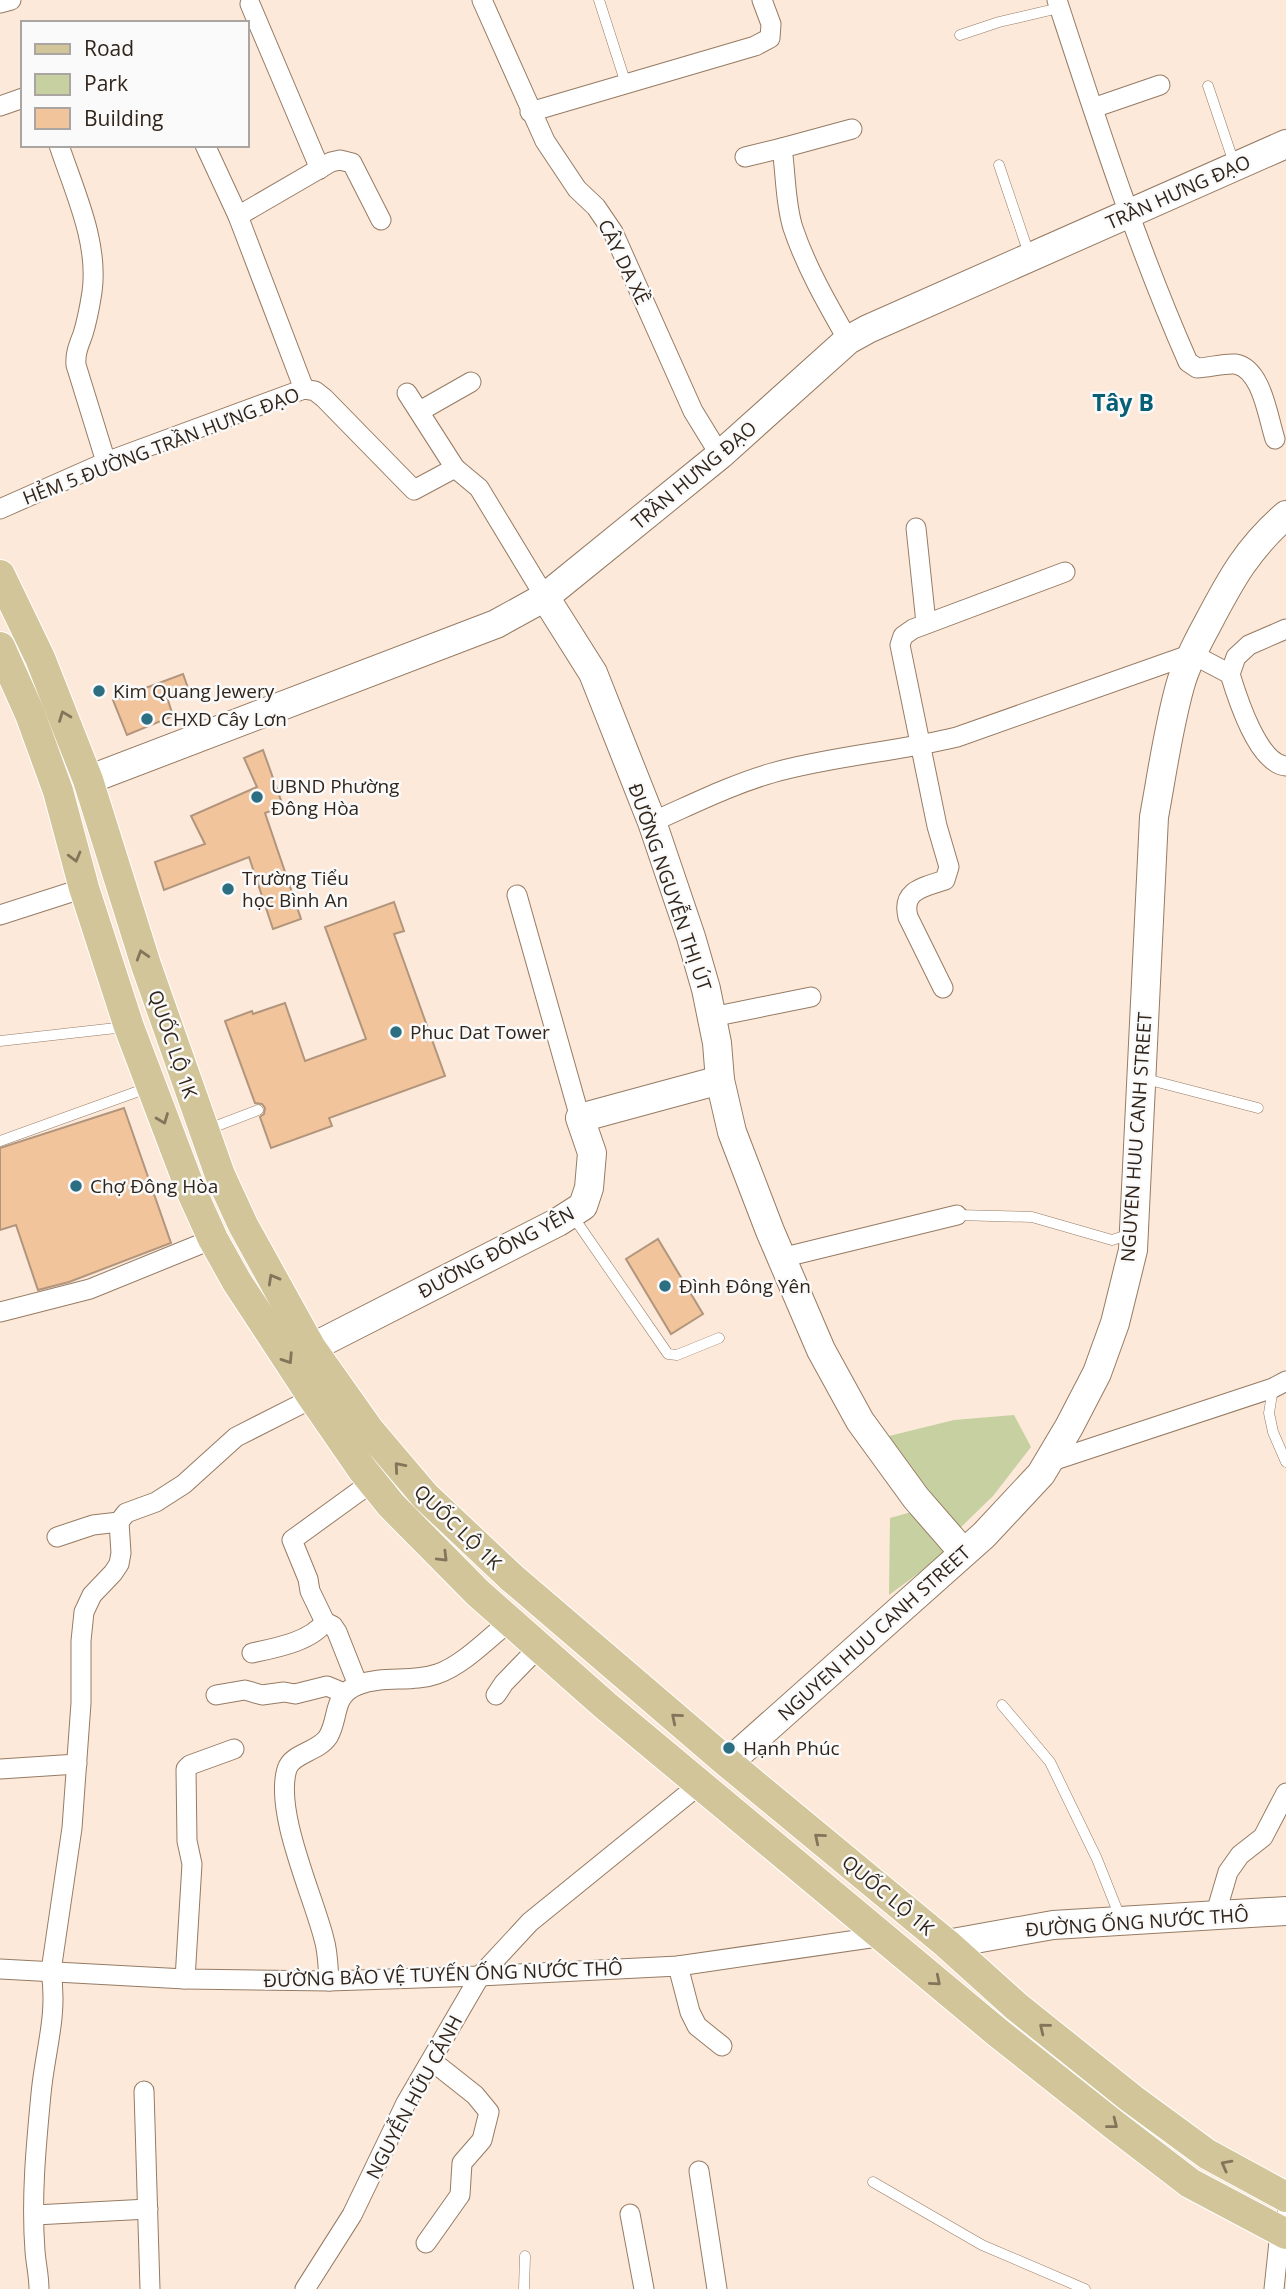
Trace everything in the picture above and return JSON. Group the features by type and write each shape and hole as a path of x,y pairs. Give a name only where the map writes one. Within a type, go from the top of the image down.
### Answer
{"main road":[{"name":"QUỐC LỘ 1K","path":"0,575 40,658 88,780 146,965 220,1175 243,1225 311,1348 369,1430 425,1496 512,1578 728,1763 947,1944 1017,2007 1207,2154 1286,2197"},
{"name":"QUỐC LỘ 1K","path":"0,647 30,715 58,791 84,888 130,1027 190,1188 213,1239 237,1282 372,1482 449,1564 539,1647 997,2032 1190,2183 1284,2228"},
{"path":"58,791 88,780"},
{"path":"213,1239 243,1225"}],"street":[{"path":"0,3 10,0"},
{"name":"CÂY DA XỀ","path":"482,0 545,141 577,189 596,207 613,232 693,411 720,455"},
{"path":"530,112 755,46 770,38 771,24 762,0"},
{"path":"250,4 320,169"},
{"path":"1058,4 1128,215 1160,300 1188,362 1197,368 1236,364 1248,370 1258,380 1275,439"},
{"path":"1093,108 1160,85"},
{"path":"0,106 21,99"},
{"path":"745,157 852,129"},
{"name":"TRẦN HƯNG ĐẠO","path":"88,780 496,624 545,597 720,455 848,340 1286,144"},
{"path":"60,147 94,262 93,291 84,332 75,352 76,365 106,463"},
{"path":"206,147 238,216 304,389"},
{"path":"782,148 787,201 793,228 825,301 848,340"},
{"path":"238,216 340,159 352,163 381,220"},
{"path":"421,411 471,382"},
{"name":"HẺM 5 ĐƯỜNG TRẦN HƯNG ĐẠO","path":"0,509 106,463 304,389 315,391 324,398 414,489 455,468"},
{"path":"407,393 421,411 448,460 479,488 545,597"},
{"name":"NGUYEN HUU CANH STREET","path":"728,1763 984,1535 1041,1474 1097,1373 1115,1323 1133,1250 1154,817 1180,686 1192,654 1231,577 1244,558 1286,515"},
{"path":"916,528 926,623"},
{"path":"943,988 905,906 908,898 917,890 944,880 948,867 900,645 903,636 926,623 1065,572"},
{"name":"ĐƯỜNG NGUYỄN THỊ ÚT","path":"545,597 593,673 652,822 691,937 712,1017 720,1080 732,1132 781,1258 821,1350 845,1397 916,1498 962,1552"},
{"path":"1286,629 1249,645 1236,657 1230,674 1260,746 1268,757 1286,766"},
{"path":"652,822 719,792 771,773 957,737 1192,654 1230,674"},
{"path":"0,915 84,888"},
{"path":"517,895 580,1118 720,1080"},
{"path":"712,1017 811,997"},
{"name":"ĐƯỜNG ĐÔNG YÊN","path":"311,1348 583,1206 589,1188 592,1153 580,1118"},
{"path":"781,1258 957,1215"},
{"path":"0,1312 90,1289 213,1239"},
{"path":"1049,1462 1280,1384"},
{"path":"39,2289 35,2250 37,2137 44,2060 52,2032 55,1994 51,1971 72,1828 81,1703 83,1612 92,1595 119,1564 119,1522 126,1513 156,1502 184,1484 236,1437 313,1398"},
{"path":"351,1689 337,1632 325,1622 310,1591 308,1579 292,1540 372,1482"},
{"path":"57,1538 93,1525 119,1522"},
{"path":"216,1695 245,1690 262,1695 284,1692 295,1695 327,1686 351,1689 393,1678 438,1674 464,1659 510,1621"},
{"path":"252,1653 287,1644 314,1633 325,1622"},
{"path":"496,1695 539,1647"},
{"path":"329,1981 325,1941 300,1867 286,1809 285,1783 287,1766 294,1759 322,1745 329,1736 337,1706 351,1689"},
{"path":"185,1979 192,1864 187,1841 186,1769 190,1765 234,1749"},
{"path":"0,1769 77,1764"},
{"name":"NGUYỄN HỮU CẢNH","path":"305,2289 352,2215 406,2103 480,1976 530,1922 699,1784"},
{"path":"1215,1916 1228,1872 1240,1856 1263,1837 1286,1793"},
{"name":"ĐƯỜNG ỐNG NƯỚC THÔ","path":"947,1944 981,1940 1035,1927 1286,1912"},
{"name":"ĐƯỜNG BẢO VỆ TUYẾN ỐNG NƯỚC THÔ","path":"0,1969 185,1979 329,1981 480,1976 678,1966 884,1937"},
{"path":"678,1966 690,2012 697,2026 722,2046"},
{"path":"426,2243 460,2195 462,2163 482,2140 488,2112 475,2095 432,2061"},
{"path":"144,2091 150,2289"},
{"path":"699,2171 717,2289"},
{"path":"35,2215 148,2209"},
{"path":"630,2214 644,2289"},
{"path":"1274,2289 1284,2228"}],"lane":[{"path":"599,0 626,84"},
{"path":"960,34 1058,4"},
{"path":"1209,86 1235,166"},
{"path":"999,165 1030,257"},
{"path":"0,1041 130,1027"},
{"path":"1142,1078 1258,1108"},
{"path":"0,1141 151,1087"},
{"path":"204,1131 258,1110"},
{"path":"571,1214 668,1354 677,1355 719,1338"},
{"path":"957,1215 1032,1217 1112,1240 1134,1233"},
{"path":"1280,1384 1269,1413 1273,1432 1286,1462"},
{"path":"1002,1705 1050,1762 1097,1859 1121,1921"},
{"path":"873,2182 982,2245 1084,2289"},
{"path":"524,2289 525,2256"}],"green space":[{"path":"1014,1415 1031,1447 993,1496 958,1530 889,1436 954,1420"},
{"path":"915,1511 947,1552 889,1595 890,1518"}],"building":[{"path":"183,674 188,688 167,697 173,716 127,735 113,700"},
{"path":"263,750 283,806 265,813 301,919 273,929 249,857 164,890 155,862 205,844 191,816 257,787 244,758"},
{"name":"Phuc Dat Tower","path":"394,902 404,931 394,934 445,1076 329,1118 332,1126 271,1148 260,1117 265,1108 262,1104 255,1103 225,1021 285,1003 305,1061 366,1039 325,927"},
{"name":"Chợ Đông Hòa","path":"124,1108 171,1243 69,1282 38,1290 16,1225 0,1230 0,1148"},
{"name":"Đình Đông Yên","path":"658,1239 703,1314 671,1334 626,1259"}],"place":[{"name":"Kim Quang Jewery","path":"99,691"},
{"name":"CHXD Cây Lơn","path":"147,719"},
{"name":"UBND Phường Đông Hòa","path":"257,797"},
{"name":"Trường Tiểu học Bình An","path":"228,889"},
{"name":"Phuc Dat Tower","path":"396,1032"},
{"name":"Chợ Đông Hòa","path":"76,1186"},
{"name":"Đình Đông Yên","path":"665,1286"},
{"name":"Hạnh Phúc","path":"729,1748"}],"district":[{"name":"Tây B","path":"1123,402"}]}
